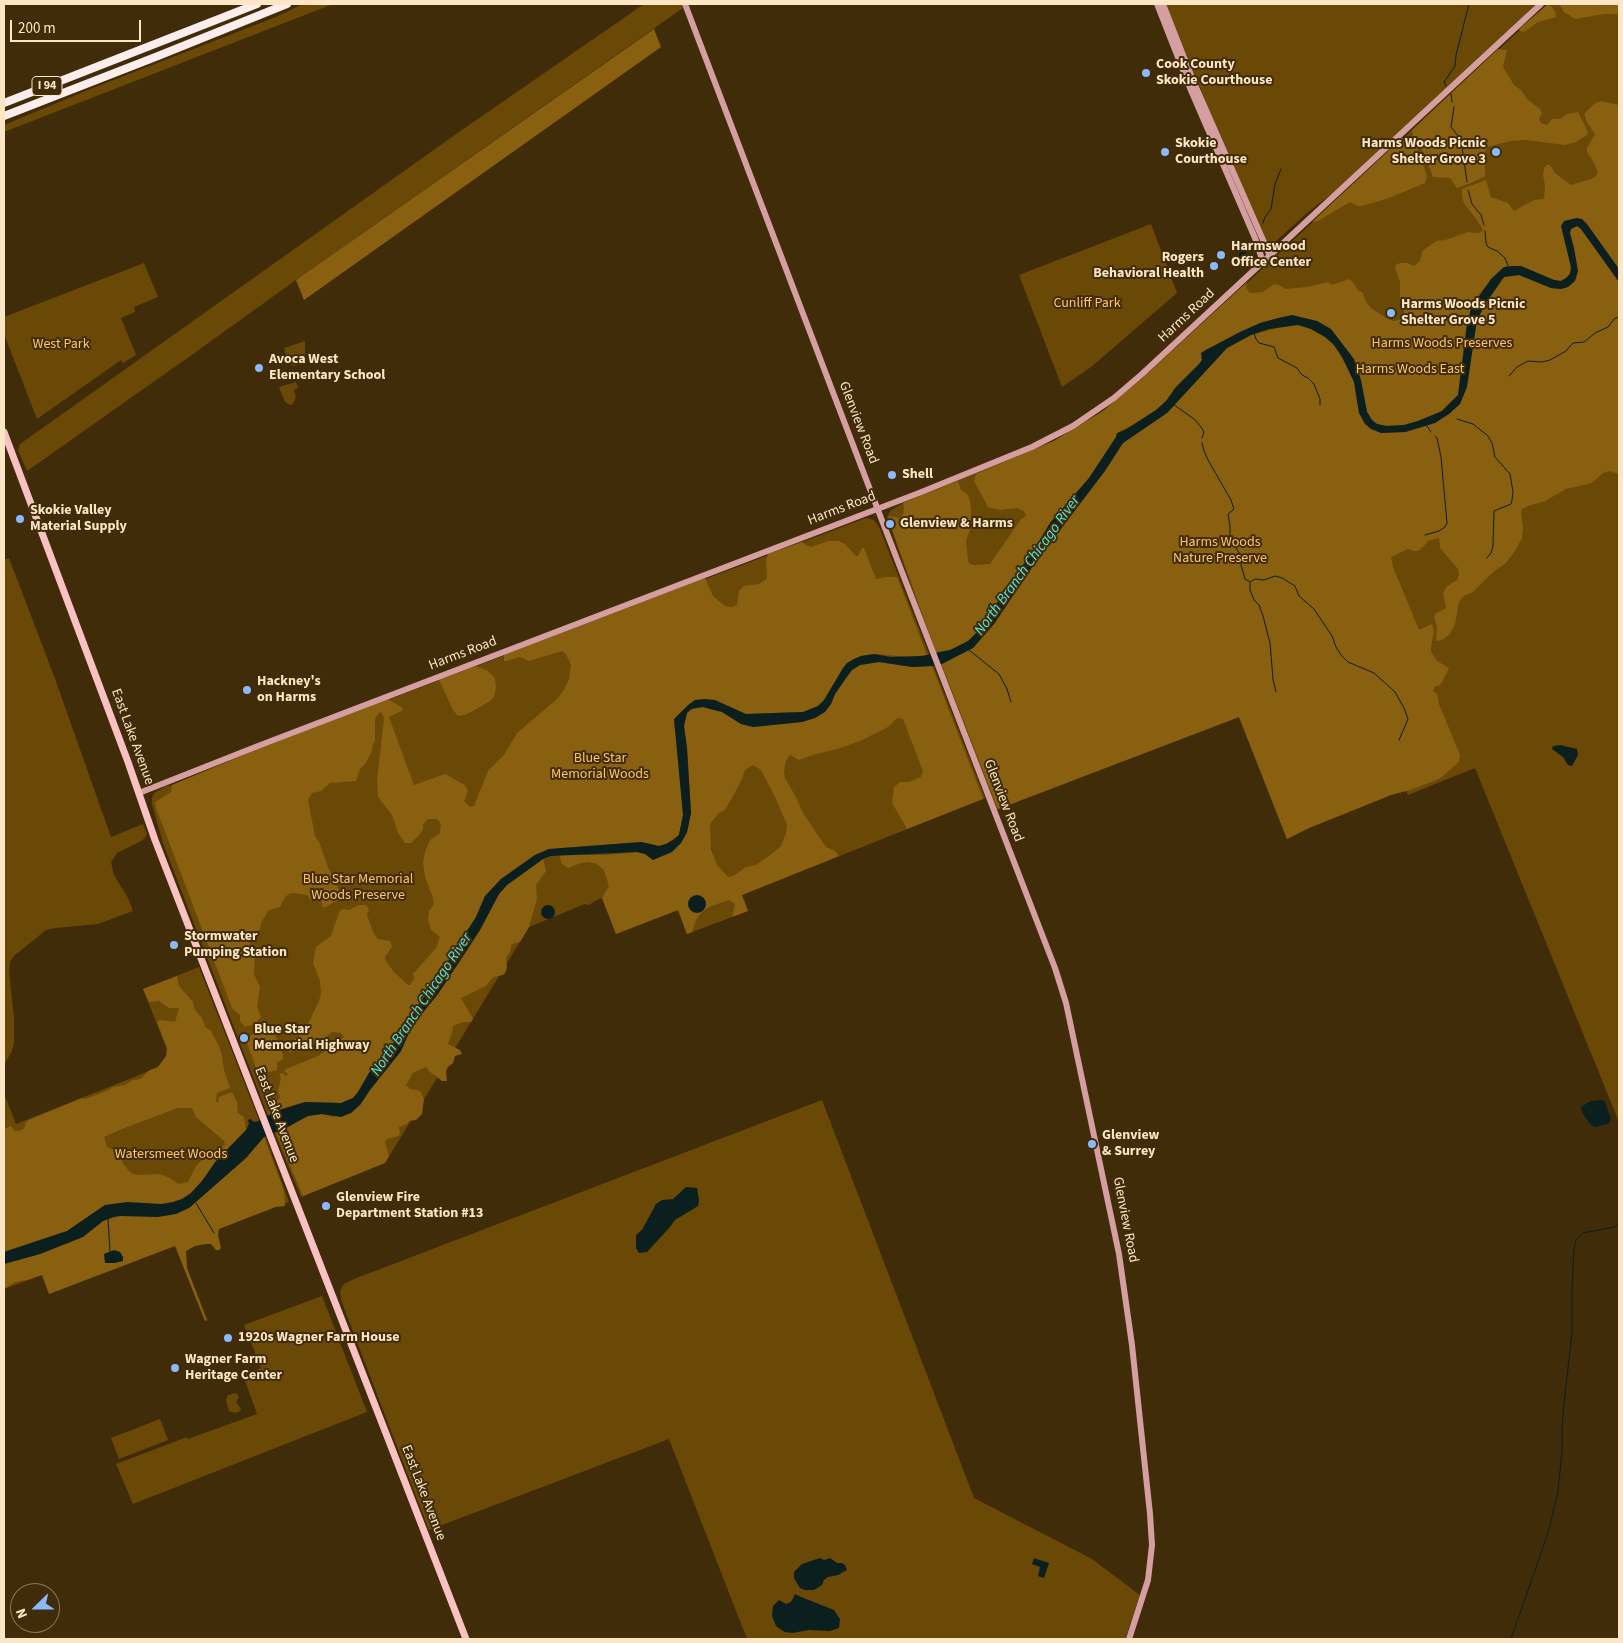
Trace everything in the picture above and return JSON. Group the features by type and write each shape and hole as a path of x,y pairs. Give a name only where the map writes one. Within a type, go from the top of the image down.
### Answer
{"highway":[{"name":"I 94","path":"4,103 257,4"},
{"name":"I 94","path":"4,116 287,4"}],"main road":[{"name":"Glenview Road","path":"685,4 877,509 1055,968 1066,1003 1123,1276 1152,1540 1148,1580 1129,1639"},
{"path":"1157,4 1190,88 1255,238 1261,256 1260,264"},
{"path":"1163,4 1195,85 1270,256"},
{"name":"Harms Road","path":"139,793 877,509 1051,439 1087,418 1142,374 1541,4"},
{"path":"1255,238 1263,250 1270,256"},
{"name":"East Lake Avenue","path":"4,432 158,847 466,1639"}],"green space":[{"path":"303,4 333,4 4,132 4,125 93,88 276,17"},
{"path":"644,4 681,4 683,8 27,471 18,450 20,444 459,132"},
{"path":"1166,4 1536,4 1339,188 1307,213 1275,242 1271,243 1266,241 1260,230"},
{"name":"Harms Woods Nature Preserve","path":"1548,4 1619,4 1619,1122 1475,768 1408,795 1406,791 1391,795 1309,828 1287,839 1239,717 996,810 923,620 887,517 891,510 903,503 1054,441 1103,411 1147,374 1245,285"},
{"path":"1559,4 1619,4 1619,14 1604,14 1575,19 1564,12"},
{"path":"1547,5 1551,6 1555,11 1556,17 1538,22 1524,32 1520,31 1519,29"},
{"path":"654,29 661,47 304,300 296,280"},
{"path":"1498,49 1507,50 1503,67 1514,85 1521,90 1528,100 1540,109 1542,113 1539,119 1541,123 1547,125 1552,119 1560,119 1567,114 1578,112 1588,132 1587,135 1576,142 1565,145 1526,140 1511,141 1491,146 1485,152 1485,176 1457,188 1450,178 1433,177 1424,153 1413,136 1412,130"},
{"name":"Harms Woods East","path":"1601,101 1619,105 1619,269 1582,219 1562,231 1571,267 1570,273 1566,278 1561,281 1554,280 1521,266 1504,267 1479,294 1467,324 1458,395 1434,416 1404,425 1387,426 1377,424 1372,420 1367,412 1361,380 1317,321 1240,332 1204,351 1199,364 1176,387 1166,401 1135,424 1120,431 1089,478 1050,523 977,632 959,647 936,652 888,518 889,516 899,518 903,515 903,503 958,481 961,490 968,495 971,509 971,526 966,541 968,561 970,564 975,565 990,564 1021,519 1026,516 1024,511 1017,508 1000,510 988,507 974,481 976,474 1054,441 1103,411 1147,374 1247,282 1246,288 1250,293 1263,292 1274,284 1286,289 1328,282 1332,285 1349,279 1363,293 1366,302 1371,308 1393,321 1399,320 1404,314 1404,310 1400,300 1400,282 1395,268 1396,265 1407,263 1414,266 1420,261 1423,250 1437,241 1468,232 1478,233 1483,231 1464,203 1462,189 1486,180 1491,197 1508,203 1514,211 1534,200 1544,199 1545,186 1543,175 1544,168 1547,165 1550,165 1555,173 1571,185 1596,176 1598,173 1587,152 1587,148 1595,134 1584,114 1594,104"},
{"path":"1407,137 1416,146 1420,154 1427,177 1425,183 1389,198 1362,206 1350,202 1318,221 1312,222 1402,138"},
{"name":"Cunliff Park","path":"1151,224 1177,293 1091,367 1062,387 1019,275"},
{"name":"Harms Woods Nature Preserve","path":"1577,226 1619,282 1619,474 1609,471 1603,473 1592,483 1566,489 1545,501 1522,509 1522,538 1515,551 1506,563 1459,602 1455,624 1450,634 1442,640 1436,641 1437,627 1434,617 1435,614 1446,608 1443,593 1447,586 1457,580 1459,575 1458,569 1440,548 1439,538 1428,541 1418,551 1408,549 1391,557 1393,567 1419,630 1432,624 1434,632 1431,652 1437,661 1449,668 1442,682 1439,686 1435,686 1433,691 1437,694 1439,704 1460,755 1457,764 1439,779 1391,795 1309,828 1287,839 1239,717 998,809 942,663 973,648 994,624 1035,563 1123,443 1167,413 1227,348 1251,335 1298,325 1311,329 1334,345 1349,369 1354,382 1359,413 1381,433 1405,432 1435,423 1460,404 1477,320 1497,286 1504,277 1519,275 1551,288 1561,289 1568,287 1574,248 1570,229"},
{"name":"West Park","path":"144,263 158,297 134,307 135,312 121,318 136,355 123,363 121,360 37,419 4,334 4,317"},
{"path":"305,341 305,363 294,366 288,362 284,348"},
{"path":"296,382 298,388 294,390 296,397 293,404 290,405 285,402 279,387"},
{"name":"Blue Star Memorial Woods Preserve","path":"866,518 874,520 880,529 985,798 742,895 748,911 687,934 678,910 616,934 602,898 589,905 585,904 529,927 385,1163 301,1197 163,843 152,804 154,793 166,786","holes":["641,816 710,824 710,844 713,854"]},
{"name":"Blue Star Memorial Woods","path":"828,541 838,541 845,544 856,556 864,548 876,579 897,577 927,655 910,657 874,654 854,659 847,663 824,700 818,706 803,712 746,714 695,700 674,724 678,747 683,815 679,835 666,844 659,846 641,842 549,849 535,855 501,879 485,896 476,917 444,969 400,1031 393,1044 373,1066 353,1098 342,1103 305,1102 279,1110 270,1116 268,1112 270,1106 280,1098 278,1091 281,1078 279,1074 283,1073 286,1076 288,1074 284,1071 286,1069 318,1056 344,1037 341,1033 332,1032 320,1041 303,1049 289,1052 286,1046 298,1037 307,1026 319,1001 321,993 320,981 313,963 315,950 317,946 331,936 339,912 342,909 349,910 359,905 366,905 369,909 367,915 374,934 378,939 390,941 392,947 385,957 386,961 394,972 408,985 410,985 414,978 413,974 436,948 440,937 431,930 428,919 429,911 434,904 425,877 423,862 430,840 440,833 441,824 437,819 428,819 423,824 423,830 419,835 411,843 405,843 398,833 392,815 378,797 377,781 384,718 380,712 375,718 375,741 372,751 366,763 360,769 356,781 330,783 321,791 312,793 308,800 315,836 339,890 338,900 326,907 322,907 322,901 320,900 312,901 307,895 289,894 285,897 280,907 268,911 261,923 260,930 250,933 249,948 255,955 254,974 260,987 257,1006 261,1017 255,1024 245,1027 240,1021 240,1015 232,1008 155,802 171,792 172,785 388,699 403,710 389,717 414,785 445,774 465,785 468,791 464,801 470,807 474,806 488,771 504,755 517,733 556,700 564,690 569,679 571,665 566,654 562,651 529,661 520,657 504,661 504,655 705,578 713,596 725,606 737,605 739,591 744,586 759,584 767,579 766,560 768,554 802,542 811,547"},
{"path":"9,558 54,676 111,837 143,824 147,834 141,841 117,853 111,862 114,875 128,898 133,911 98,924 46,930 14,956 10,962 14,1043 4,1065 4,560"},
{"name":"Blue Star Memorial Woods","path":"879,662 912,667 932,666 983,799 907,829 892,803 894,787 900,782 908,782 921,777 923,771 903,719 897,718 888,727 860,741 838,749 799,760 790,755 786,761 785,778 803,813 826,847 835,851 839,856 742,895 748,911 732,917 735,904 729,900 709,907 696,920 692,932 687,934 678,910 616,934 602,898 609,886 604,870 597,864 589,862 568,868 562,864 559,855 608,855 637,852 645,854 653,860 681,843 687,832 691,813 684,726 687,713 696,707 703,707 722,712 741,724 753,727 802,722 815,718 831,704 835,694 852,670 860,665","holes":["753,765 761,770 787,825 786,833 781,846 769,856 756,865 746,867 733,876 728,877 717,865 711,849 710,824 719,813 725,810 745,770"]},
{"path":"476,666 488,671 495,678 496,688 494,697 489,702 465,715 458,716 453,710 439,680"},
{"path":"543,859 546,871 536,885 537,899 529,927 520,942 512,944 510,952 506,957 507,968 505,973 493,977 486,986 461,998 473,1019 471,1022 463,1022 453,1026 448,1044 460,1050 462,1054 455,1056 453,1063 448,1067 446,1071 447,1081 442,1081 426,1067 413,1073 406,1085 410,1089 421,1092 424,1099 422,1114 416,1120 409,1121 407,1124 399,1127 399,1136 387,1139 385,1142 389,1156 385,1163 303,1196 276,1133 308,1116 322,1114 333,1117 360,1105 401,1051 412,1026 459,963 480,930 499,894 507,885"},
{"name":"Watersmeet Woods","path":"199,967 289,1202 49,1294 42,1275 4,1289 4,1094 16,1124 172,1062 143,989"},
{"name":"Watersmeet Woods","path":"177,976 179,986 193,1002 195,1010 202,1018 205,1027 211,1031 219,1046 230,1088 217,1093 216,1102 218,1102 219,1097 232,1092 237,1102 238,1113 244,1117 246,1130 216,1161 191,1193 182,1199 162,1204 105,1205 67,1231 4,1252 4,1129 11,1126 15,1131 22,1130 29,1120 82,1098 85,1099 113,1087 125,1085 133,1080 142,1078 148,1071 158,1067 166,1056 167,1048 157,1022 160,1020 175,1022 179,1008 169,1008 159,1001 149,1002 143,989","holes":["178,1108 192,1108 196,1117 224,1141 225,1145 203,1159 196,1166 188,1182 179,1184 159,1174 139,1175 131,1173 115,1150 107,1147 104,1137"]},
{"path":"267,1024 272,1027 283,1055 283,1059 277,1063 277,1070 270,1072 260,1071 256,1068 246,1040"},
{"path":"822,1100 974,1498 1092,1559 1140,1595 1125,1639 747,1639 669,1439 429,1530 341,1300 340,1291 344,1284"},
{"name":"Watersmeet Woods","path":"264,1137 284,1191 285,1206 275,1207 219,1229 218,1235 221,1248 219,1250 216,1250 211,1244 206,1244 195,1246 186,1251 187,1268 207,1320 205,1321 175,1246 49,1294 42,1275 15,1282 4,1289 4,1264 40,1254 83,1237 103,1221 120,1216 134,1216 189,1208 246,1158"},
{"path":"322,1296 367,1412 133,1504 116,1464 187,1437 188,1439 257,1414 243,1375 261,1368 244,1325"},
{"path":"236,1393 239,1397 236,1402 241,1409 236,1413 229,1411 226,1400 228,1395"},
{"path":"160,1419 168,1440 119,1459 111,1438"}],"water":[{"name":"North Branch Chicago River","path":"1577,218 1582,219 1587,224 1619,269 1619,282 1577,226 1571,229 1570,233 1578,271 1575,281 1568,287 1561,289 1551,288 1519,275 1504,277 1477,320 1467,387 1460,404 1449,414 1435,423 1405,432 1381,433 1371,429 1365,424 1359,413 1354,382 1334,345 1311,329 1298,325 1269,329 1251,335 1227,348 1167,413 1123,443 1105,471 1035,563 994,624 973,648 942,664 932,666 912,667 879,662 860,665 852,670 846,678 825,712 815,718 802,722 753,727 741,724 722,712 703,707 691,709 687,713 684,726 691,813 687,832 681,843 672,852 653,860 645,854 637,852 551,856 543,859 507,885 499,894 480,930 438,994 412,1026 401,1051 360,1105 351,1113 341,1117 322,1114 308,1116 264,1137 246,1158 189,1208 176,1214 158,1217 113,1217 103,1221 83,1237 40,1254 4,1264 4,1252 67,1231 105,1205 127,1202 162,1204 182,1199 191,1193 216,1161 246,1130 249,1124 248,1120 251,1119 256,1122 279,1110 305,1102 341,1103 353,1098 373,1066 393,1044 400,1031 444,969 476,917 485,896 501,879 535,855 549,849 641,842 659,846 673,840 679,835 683,815 674,719 695,700 715,700 746,714 803,712 818,706 824,700 843,668 854,659 874,654 891,657 922,656 950,650 968,641 977,632 1050,523 1089,478 1117,433 1156,410 1166,401 1176,387 1199,364 1202,360 1201,353 1204,351 1260,323 1278,318 1292,315 1317,321 1331,329 1354,359 1361,380 1367,412 1372,420 1377,424 1387,426 1404,425 1418,421 1442,411 1458,395 1467,324 1471,308 1491,279 1504,267 1512,266 1521,266 1554,280 1561,281 1566,278 1570,274 1571,267 1561,226 1564,221"},
{"path":"1240,239 1247,255 1241,264 1237,261 1240,252"},
{"path":"1560,745 1577,749 1578,755 1572,766 1568,765 1563,757 1552,749 1553,746"},
{"path":"697,895 703,898 706,904 703,910 697,913 691,910 688,904 691,898"},
{"path":"548,905 553,907 555,912 553,917 548,919 543,917 541,912 543,907"},
{"path":"1602,1100 1605,1102 1611,1119 1608,1124 1594,1127 1582,1112 1581,1107 1591,1101"},
{"path":"686,1187 697,1188 698,1206 675,1220 647,1252 639,1253 636,1248 636,1235 642,1230 656,1204 662,1200 673,1199"},
{"path":"114,1250 120,1252 123,1261 105,1263 104,1254"},
{"path":"820,1558 824,1560 830,1558 837,1563 842,1563 847,1570 838,1575 828,1577 822,1585 814,1590 800,1588 794,1578 794,1572 802,1564"},
{"path":"1034,1558 1049,1563 1044,1578 1038,1576 1040,1567 1032,1564"},
{"path":"795,1594 834,1610 840,1619 839,1628 830,1631 809,1630 792,1633 785,1632 776,1626 772,1616 773,1606 779,1600 786,1604 791,1602"}],"waterway":[{"path":"1446,86 1444,82 1455,66 1469,4"},
{"path":"1451,94 1452,102"},
{"path":"1454,107 1451,127 1461,140 1467,182"},
{"path":"1263,223 1271,209 1275,184 1281,169"},
{"path":"1468,190 1472,204 1481,215 1484,225"},
{"path":"1485,231 1488,247 1497,251 1505,258 1509,268"},
{"path":"1509,376 1517,367 1528,361 1542,362 1550,360 1566,351 1573,343 1584,342 1595,333 1608,327 1614,319 1619,317"},
{"path":"1254,333 1259,343 1274,347 1278,358 1297,368 1302,375 1314,384 1320,399 1320,405"},
{"path":"1173,404 1194,419 1201,427 1204,432 1202,438"},
{"path":"1457,419 1473,424 1488,436 1492,443 1495,457 1510,474 1513,492 1511,504 1494,511 1493,546 1487,558"},
{"path":"1427,426 1431,432"},
{"path":"1425,535 1439,531 1447,523 1441,457 1435,436"},
{"path":"1202,443 1208,460 1231,500 1234,509 1228,514 1230,538 1241,556 1241,565 1245,579 1250,582 1255,579 1264,580 1275,576 1295,586 1299,596 1314,609 1332,636 1341,655 1348,662 1374,673 1395,692 1408,719 1399,740"},
{"path":"1250,583 1250,590 1254,600 1259,605 1270,643 1276,692"},
{"path":"969,650 999,674 1011,702"},
{"path":"196,1203 214,1233"},
{"path":"108,1219 110,1251"},
{"path":"1511,1639 1548,1533 1558,1492 1564,1403 1572,1333 1572,1288 1576,1240 1583,1233 1614,1227 1619,1224"}],"place":[{"name":"Cook County Skokie Courthouse","path":"1146,73"},
{"name":"Skokie Courthouse","path":"1165,152"},
{"name":"Harms Woods Picnic Shelter Grove 3","path":"1496,152"},
{"name":"Harmswood Office Center","path":"1221,255"},
{"name":"Rogers Behavioral Health","path":"1214,266"},
{"name":"Harms Woods Picnic Shelter Grove 5","path":"1391,313"},
{"name":"Avoca West Elementary School","path":"259,368"},
{"name":"Shell","path":"892,475"},
{"name":"Skokie Valley Material Supply","path":"20,519"},
{"name":"Glenview & Harms","path":"890,524"},
{"name":"Hackney's on Harms","path":"247,690"},
{"name":"Stormwater Pumping Station","path":"174,945"},
{"name":"Blue Star Memorial Highway","path":"244,1038"},
{"name":"Glenview & Surrey","path":"1092,1144"},
{"name":"Glenview Fire Department Station #13","path":"326,1206"},
{"name":"1920s Wagner Farm House","path":"228,1338"},
{"name":"Wagner Farm Heritage Center","path":"175,1368"}],"park label":[{"name":"Harms Woods Preserves","path":"1442,344"}]}
